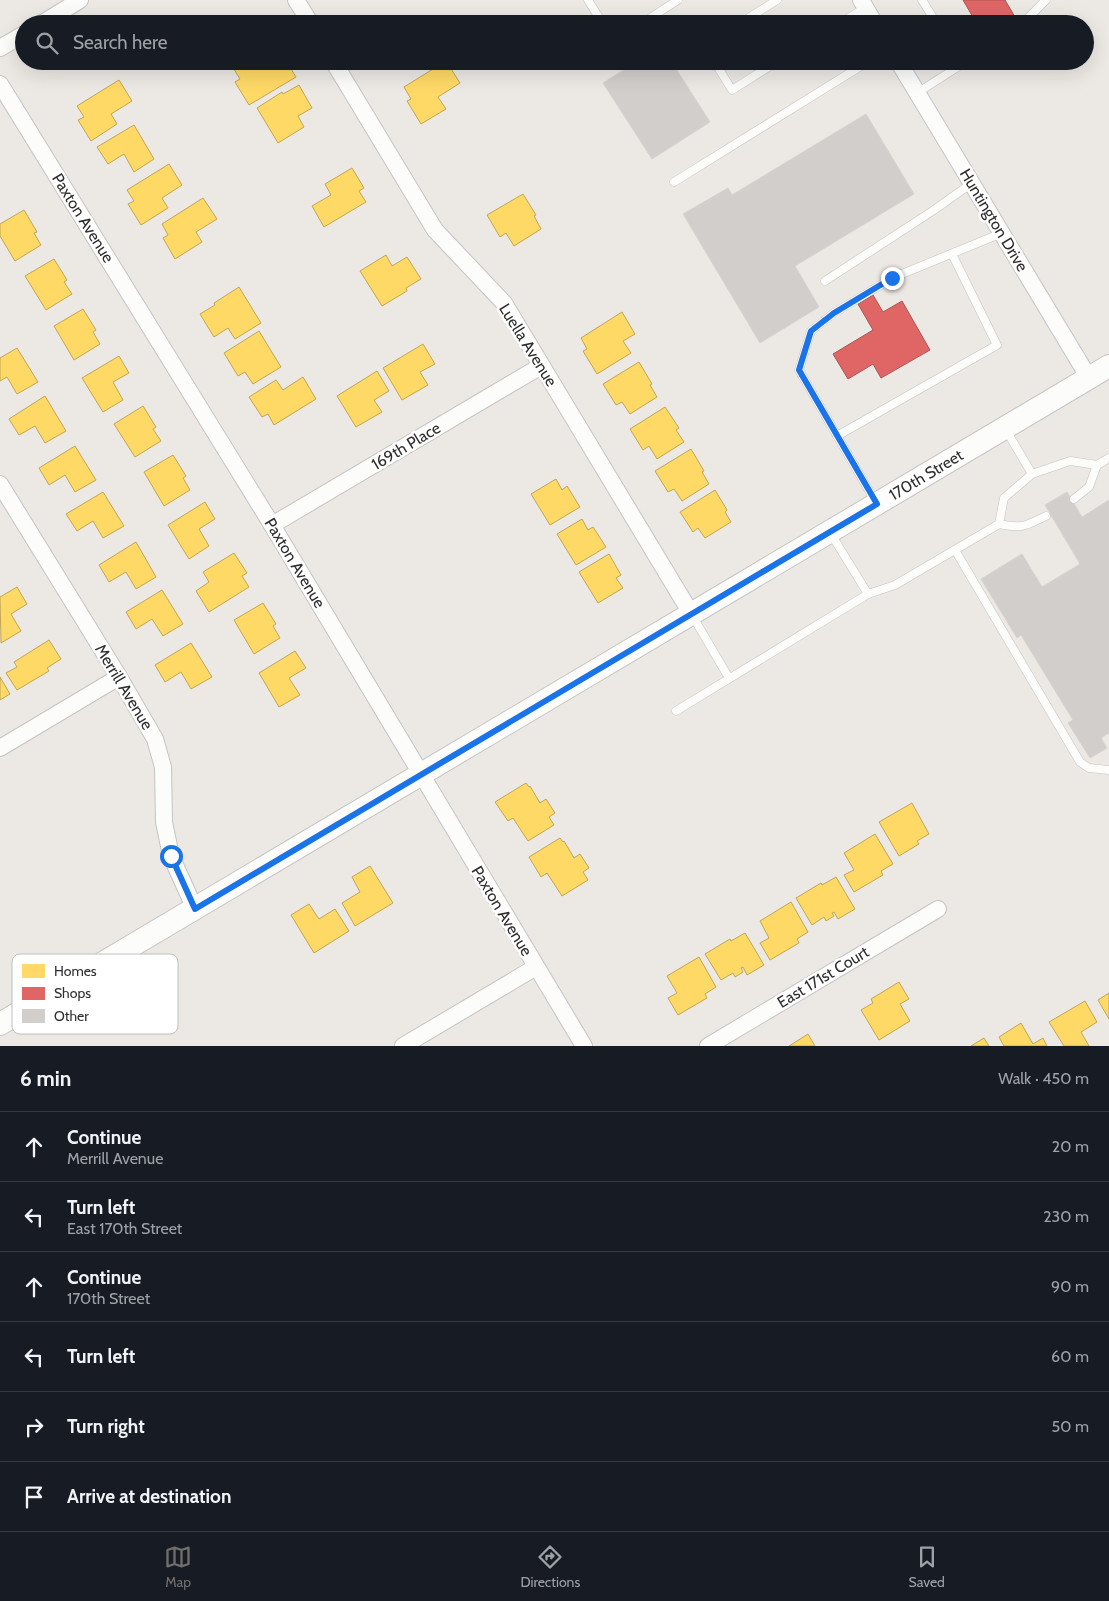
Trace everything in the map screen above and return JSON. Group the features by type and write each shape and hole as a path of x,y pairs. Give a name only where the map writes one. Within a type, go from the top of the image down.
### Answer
{"street":[{"path":"56,15 80,0"},
{"path":"296,0 305,15"},
{"path":"863,4 870,15"},
{"path":"0,48 15,39"},
{"name":"Luella Avenue","path":"338,70 435,230 504,303 692,615"},
{"name":"Huntington Drive","path":"903,70 1089,378"},
{"name":"Paxton Avenue","path":"0,84 272,525 584,1046"},
{"name":"169th Place","path":"272,525 541,366"},
{"name":"170th Street","path":"119,954 1109,366"},
{"name":"Merrill Avenue","path":"0,484 155,739 163,767 164,822 171,856 195,909"},
{"path":"0,748 118,677"},
{"name":"East 171st Court","path":"708,1046 938,909"},
{"path":"402,1046 536,967"},
{"name":"170th Street","path":"0,1024 12,1017"}],"lane":[{"path":"588,0 597,15"},
{"path":"655,15 678,0"},
{"path":"753,15 776,0"},
{"path":"922,0 931,15"},
{"path":"1031,15 1046,0"},
{"path":"850,15 863,4"},
{"path":"720,70 732,90 764,70"},
{"path":"674,182 854,70"},
{"path":"917,93 951,70"},
{"path":"826,281 972,183"},
{"path":"877,504 799,370 811,331 834,313 892,278 1002,234"},
{"path":"837,436 997,345 952,254"},
{"path":"1005,428 1032,474"},
{"path":"999,524 1004,498 1032,474 1070,461 1097,465 1109,458"},
{"path":"1074,499 1089,487 1097,465"},
{"path":"676,711 868,594 895,585 999,524 1016,527 1028,525 1046,516"},
{"path":"830,533 868,594"},
{"path":"955,550 1080,762 1089,768 1109,770"},
{"path":"692,615 729,678"}],"building: Homes":[{"path":"234,70 292,70 296,77 249,105 235,82 240,79"},
{"path":"431,70 452,70 460,83 438,97 446,109 421,124 407,101 411,99 404,87"},
{"path":"119,80 132,101 111,114 117,124 91,141 78,120 84,117 77,106"},
{"path":"299,85 312,108 298,116 304,127 278,143 257,108 282,92 283,94"},
{"path":"134,125 154,159 134,172 124,154 108,164 97,147"},
{"path":"169,164 182,185 162,198 168,208 141,225 128,204 134,201 127,190"},
{"path":"352,168 364,188 359,191 366,202 324,227 312,206 331,195 325,184"},
{"path":"523,194 536,215 534,216 541,229 514,246 506,233 500,237 487,215"},
{"path":"203,198 217,219 196,232 202,242 175,259 163,238 168,235 162,224"},
{"path":"24,210 37,232 34,233 41,245 15,261 0,236 0,224"},
{"path":"386,255 392,266 407,257 421,279 406,288 407,291 382,306 360,271"},
{"path":"54,259 67,280 64,282 72,294 46,310 25,276"},
{"path":"239,287 261,323 235,339 228,328 214,337 200,314"},
{"path":"83,309 96,330 93,332 100,344 74,360 54,326"},
{"path":"622,312 635,334 623,341 631,353 597,374 583,351 587,349 581,338"},
{"path":"259,331 281,367 253,384 245,372 238,376 224,353"},
{"path":"423,344 435,364 420,372 428,385 402,400 383,368"},
{"path":"17,348 38,382 17,394 7,377 0,381 0,358"},
{"path":"119,356 129,373 113,382 123,400 103,412 82,378"},
{"path":"639,362 657,397 630,414 622,402 616,405 603,384"},
{"path":"377,371 389,391 374,400 382,412 356,427 337,396"},
{"path":"303,377 316,399 274,425 268,414 262,417 249,397 276,380 283,390"},
{"path":"45,396 66,431 45,443 35,426 19,435 9,419"},
{"path":"143,406 156,427 153,429 161,441 135,457 114,424"},
{"path":"665,407 679,428 676,430 684,442 657,459 649,446 643,450 630,429"},
{"path":"75,446 96,480 75,492 65,475 49,485 39,468"},
{"path":"691,449 709,484 682,501 674,489 668,492 655,471"},
{"path":"173,455 186,476 183,478 190,490 164,506 144,472"},
{"path":"556,479 562,490 567,486 580,507 550,525 531,494"},
{"path":"715,490 727,510 725,512 731,522 705,538 698,528 693,532 680,512"},
{"path":"103,492 124,526 103,538 93,521 77,531 66,514"},
{"path":"205,502 215,519 199,529 209,546 189,559 168,525"},
{"path":"582,519 588,530 593,527 606,547 576,565 557,534"},
{"path":"136,542 156,577 136,589 126,572 109,582 99,565"},
{"path":"234,553 247,573 242,576 249,587 209,612 196,591 209,582 203,572"},
{"path":"609,554 621,575 616,578 623,588 598,603 579,572"},
{"path":"17,587 27,604 11,614 21,631 1,643 0,597"},
{"path":"162,590 183,624 163,636 152,619 136,629 126,612"},
{"path":"263,603 276,624 273,626 280,638 254,654 234,620"},
{"path":"49,640 61,659 47,668 49,671 17,690 6,673 17,667 14,662"},
{"path":"191,643 212,677 191,689 181,672 165,682 155,665"},
{"path":"295,651 306,668 289,678 300,695 279,707 259,673"},
{"path":"0,677 10,694 0,700"},
{"path":"526,783 530,786 540,803 546,799 555,813 549,817 554,825 528,841 513,818 508,821 495,802"},
{"path":"912,803 929,834 917,841 919,844 899,856 879,822"},
{"path":"875,834 893,864 881,871 883,875 854,892 844,875 854,870 844,853"},
{"path":"560,838 564,841 574,858 580,854 589,868 583,872 588,880 562,896 547,873 541,877 529,857"},
{"path":"370,866 393,903 355,926 342,903 360,892 352,877"},
{"path":"836,877 855,909 838,919 834,912 832,913 834,916 826,921 824,917 812,925 796,898 821,883 822,885"},
{"path":"791,902 808,932 797,939 799,943 770,960 760,943 769,938 760,921"},
{"path":"309,904 319,919 335,909 349,931 314,953 291,915"},
{"path":"745,933 764,965 747,975 743,967 741,968 743,972 735,977 733,973 721,980 705,954 730,939 731,941"},
{"path":"699,957 716,987 705,994 707,998 678,1015 668,998 677,993 667,976"},
{"path":"899,982 909,999 900,1004 910,1021 879,1040 861,1010 873,1003 871,999"},
{"path":"1109,993 1109,1019 1098,1000"},
{"path":"1085,1001 1097,1022 1081,1032 1089,1046 1064,1046 1049,1022"},
{"path":"1021,1023 1033,1044 1043,1038 1047,1046 1004,1046 999,1037"},
{"path":"808,1034 815,1046 789,1046"},
{"path":"984,1038 989,1046 971,1046"}],"building: Shops":[{"path":"963,0 1005,0 1014,15 972,15"},
{"path":"873,295 883,312 902,301 930,350 881,378 873,364 848,379 833,354 873,330 858,304"}],"building: Other":[{"path":"624,70 677,70 710,122 652,159 603,83"},
{"path":"866,114 914,194 795,266 819,307 760,343 683,214 728,188 732,195"},
{"path":"1067,492 1082,517 1109,500 1109,733 1101,738 1107,748 1090,758 1068,723 1073,720 1021,635 1017,638 981,579 1022,554 1042,587 1080,564 1045,505"}],"route":[{"path":"171,856 195,909 877,504 799,370 811,331 834,313 892,278"}]}
